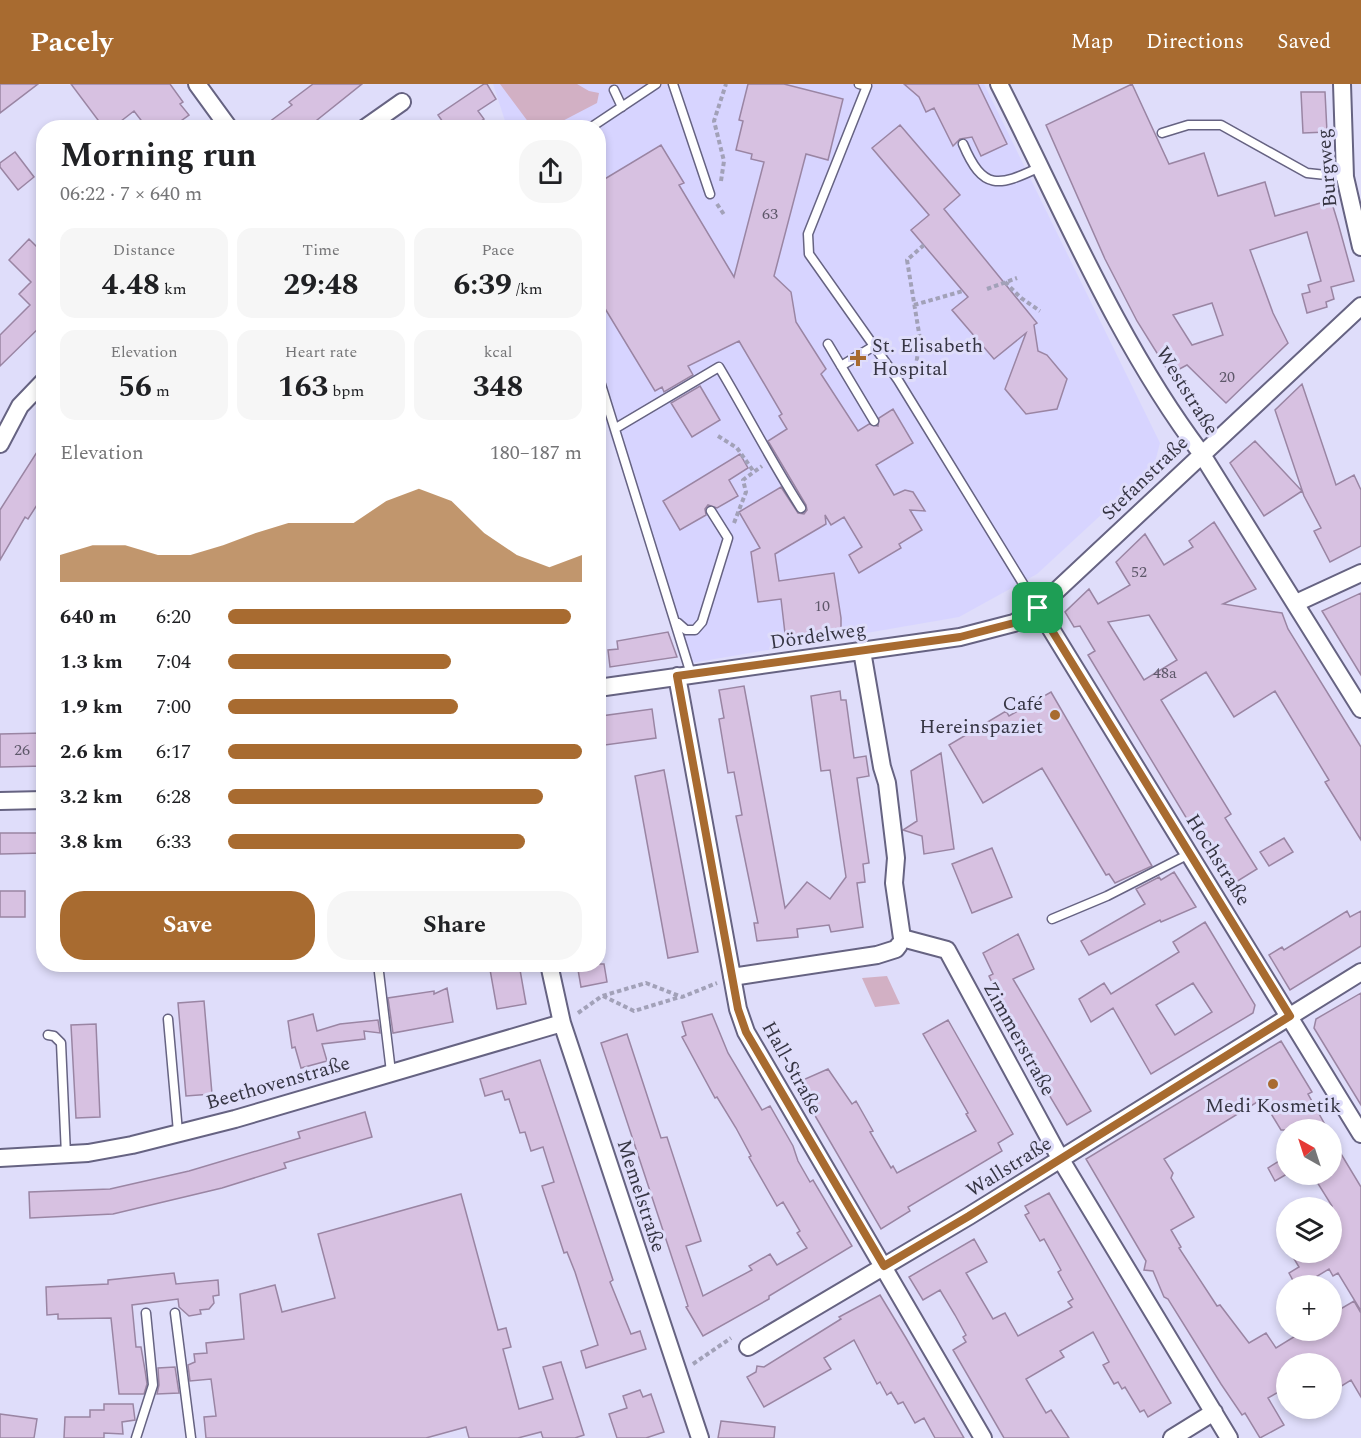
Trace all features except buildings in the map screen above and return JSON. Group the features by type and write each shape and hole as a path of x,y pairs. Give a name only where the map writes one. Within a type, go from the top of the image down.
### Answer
{"street":[{"path":"197,84 224,120"},
{"name":"Weststraße","path":"999,84 1116,316 1182,428 1201,453 1361,709"},
{"name":"Burgweg","path":"1342,84 1346,177 1361,247"},
{"path":"376,120 402,102"},
{"name":"Stefanstraße","path":"1038,608 1201,453 1361,306"},
{"path":"0,444 20,406 36,394"},
{"path":"1296,603 1361,573"},
{"name":"Dördelweg","path":"606,687 960,637 1014,623 1038,608"},
{"name":"Hochstraße","path":"1038,608 1361,1134"},
{"name":"Zimmerstraße","path":"862,651 882,767 887,783 896,858 894,883 902,938 947,950 1061,1160 1229,1438"},
{"name":"Hall-Straße","path":"684,675 738,1009 756,1053 884,1266 983,1438"},
{"path":"0,801 36,800"},
{"path":"732,977 877,955 896,949 899,945"},
{"name":"Memelstraße","path":"551,972 562,1023 700,1438"},
{"name":"Wallstraße","path":"748,1347 1061,1160 1361,972"},
{"name":"Beethovenstraße","path":"0,1158 66,1155 132,1145 235,1119 562,1023"},
{"path":"1172,1438 1214,1412"}],"lane":[{"path":"602,120 656,84"},
{"path":"673,84 710,194"},
{"path":"859,84 867,86 808,234 809,254 898,380 1038,608"},
{"path":"614,90 622,107"},
{"path":"1162,133 1188,125 1221,125 1307,173 1346,177"},
{"path":"963,144 974,168 991,182 1003,182 1041,167"},
{"path":"828,344 874,421"},
{"path":"841,366 874,346"},
{"path":"616,428 719,367 753,423 771,462 801,507"},
{"path":"606,399 678,623 684,675"},
{"path":"678,623 686,630 695,630 702,622 728,538 711,512"},
{"path":"1052,919 1107,896 1190,854"},
{"path":"379,972 391,1072"},
{"path":"168,1019 178,1132"},
{"path":"48,1035 54,1036 61,1043 66,1155"},
{"path":"136,1438 153,1385 146,1313"},
{"path":"175,1313 191,1438"}],"path":[{"path":"725,216 710,194 720,182 725,171 714,121 726,84"},
{"path":"898,380 916,365 920,339 907,260 924,245"},
{"path":"987,289 1017,278"},
{"path":"1005,282 1021,298 1040,311"},
{"path":"914,305 963,291"},
{"path":"718,436 737,448 754,472"},
{"path":"728,538 746,492 743,480 771,462"},
{"path":"602,996 634,1011 732,977"},
{"path":"562,1023 602,996 646,983 682,996"},
{"path":"677,1374 734,1337 748,1347"}],"shaded area":[{"name":"St. Elisabeth Hospital","path":"493,84 984,84 1160,443 1154,466 1037,574 959,617 686,664 606,422 606,120 505,120"},
{"path":"500,84 577,84 589,91 599,93 597,103 564,120 527,120"},
{"path":"887,976 900,1004 875,1007 862,978"}],"place":[{"name":"St. Elisabeth Hospital","path":"858,358"},
{"name":"Café Hereinspaziet","path":"1055,715"},
{"name":"Medi Kosmetik","path":"1273,1084"}],"route":[{"path":"1038,608 1290,1016 1061,1160 884,1266 756,1053 746,1032 738,1009 677,676 960,637 1014,623 1038,608"}]}
